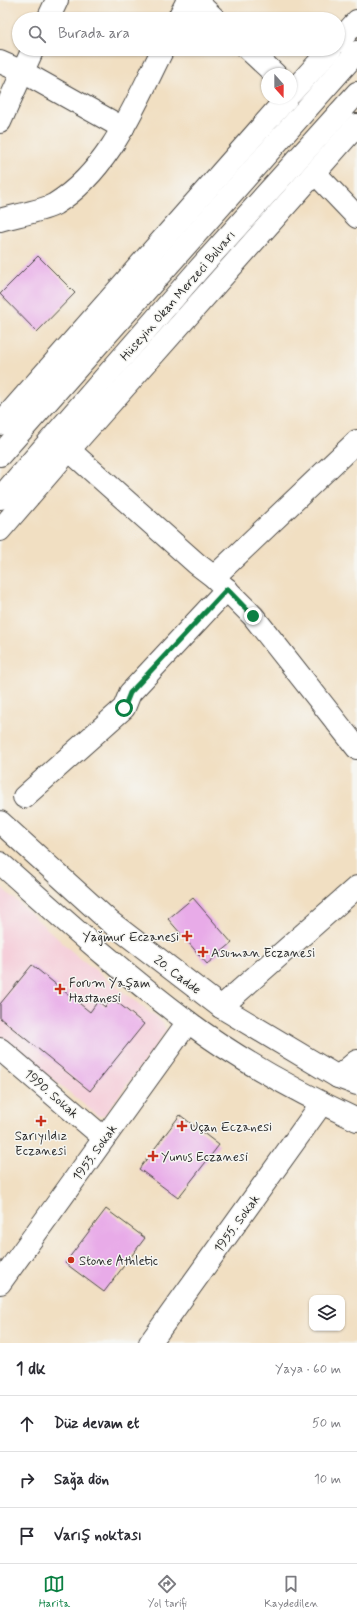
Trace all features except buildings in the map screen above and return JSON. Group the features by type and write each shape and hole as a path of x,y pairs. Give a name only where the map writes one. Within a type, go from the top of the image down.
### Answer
{"street":[{"path":"51,12 56,0"},
{"path":"182,12 188,0"},
{"path":"195,0 208,12"},
{"path":"345,34 357,21"},
{"name":"Hüseyin Okan Merzeci Bulvarı","path":"0,455 357,52"},
{"path":"0,122 30,56"},
{"path":"0,220 54,205 85,181 123,128 159,56"},
{"path":"256,56 269,68"},
{"path":"297,86 325,56"},
{"path":"0,62 23,72 123,128"},
{"name":"Hüseyin Okan Merzeci Bulvarı","path":"0,498 199,269 357,93"},
{"path":"0,424 282,104"},
{"path":"0,530 357,125"},
{"path":"315,173 357,217"},
{"path":"24,797 124,708 130,693 221,583 357,441"},
{"path":"69,450 197,564 221,583 253,616 357,748"},
{"name":"20. Cadde","path":"0,822 108,921 221,1007 347,1080"},
{"path":"0,862 100,953 188,1022 236,1054 322,1103 357,1120"},
{"path":"221,1007 357,887"},
{"name":"1953. Sokak","path":"0,1283 188,1022"},
{"name":"1990. Sokak","path":"0,1049 104,1138"},
{"path":"347,1080 357,1061"},
{"name":"1955. Sokak","path":"150,1343 322,1103"}],"shaded area":[{"name":"Forum Yaşam Hastanesi","path":"0,886 76,955 163,1023 166,1031 104,1116 98,1116 0,1036"}],"place":[{"name":"Yağmur Eczanesi","path":"187,936"},
{"name":"Asuman Eczanesi","path":"203,952"},
{"name":"Forum Yaşam Hastanesi","path":"60,989"},
{"name":"Sarıyıldız Eczanesi","path":"41,1121"},
{"name":"Uçan Eczanesi","path":"182,1126"},
{"name":"Yunus Eczanesi","path":"153,1156"},
{"name":"Stone Athletic","path":"71,1260"}],"route":[{"path":"124,708 130,693 227,589 253,616"}]}
